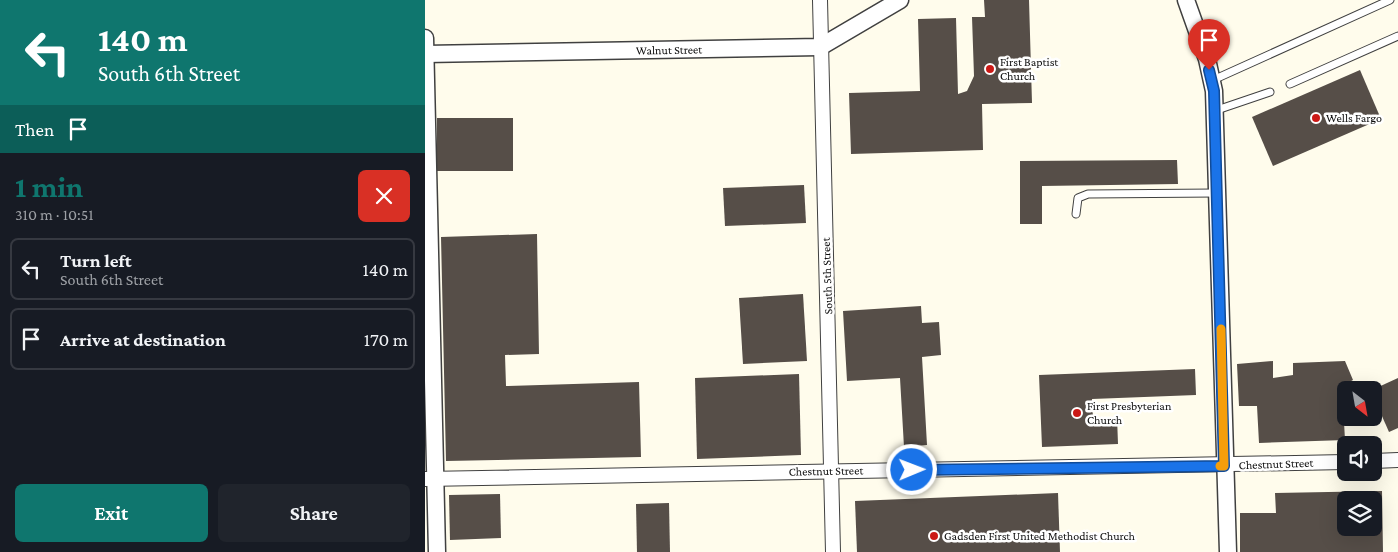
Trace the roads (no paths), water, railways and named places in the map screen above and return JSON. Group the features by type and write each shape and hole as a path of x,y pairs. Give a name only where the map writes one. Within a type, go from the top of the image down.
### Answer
{"street":[{"name":"South 5th Street","path":"820,0 833,471 833,552"},
{"name":"Walnut Street","path":"425,54 820,47 901,0"},
{"path":"1187,0 1207,59 1212,80 1215,110 1227,552"},
{"path":"425,38 430,479 437,552"},
{"path":"1382,461 1398,460"},
{"name":"Chestnut Street","path":"430,479 1224,466 1337,462"}],"lane":[{"path":"1212,80 1390,0"},
{"path":"1290,84 1398,36"},
{"path":"1215,110 1270,92"},
{"path":"1076,214 1076,204 1079,198 1088,194 1217,193"}],"place":[{"name":"First Baptist Church","path":"990,69"},
{"name":"Wells Fargo","path":"1316,118"},
{"name":"First Presbyterian Church","path":"1077,413"},
{"name":"Gadsden First United Methodist Church","path":"934,536"}]}
